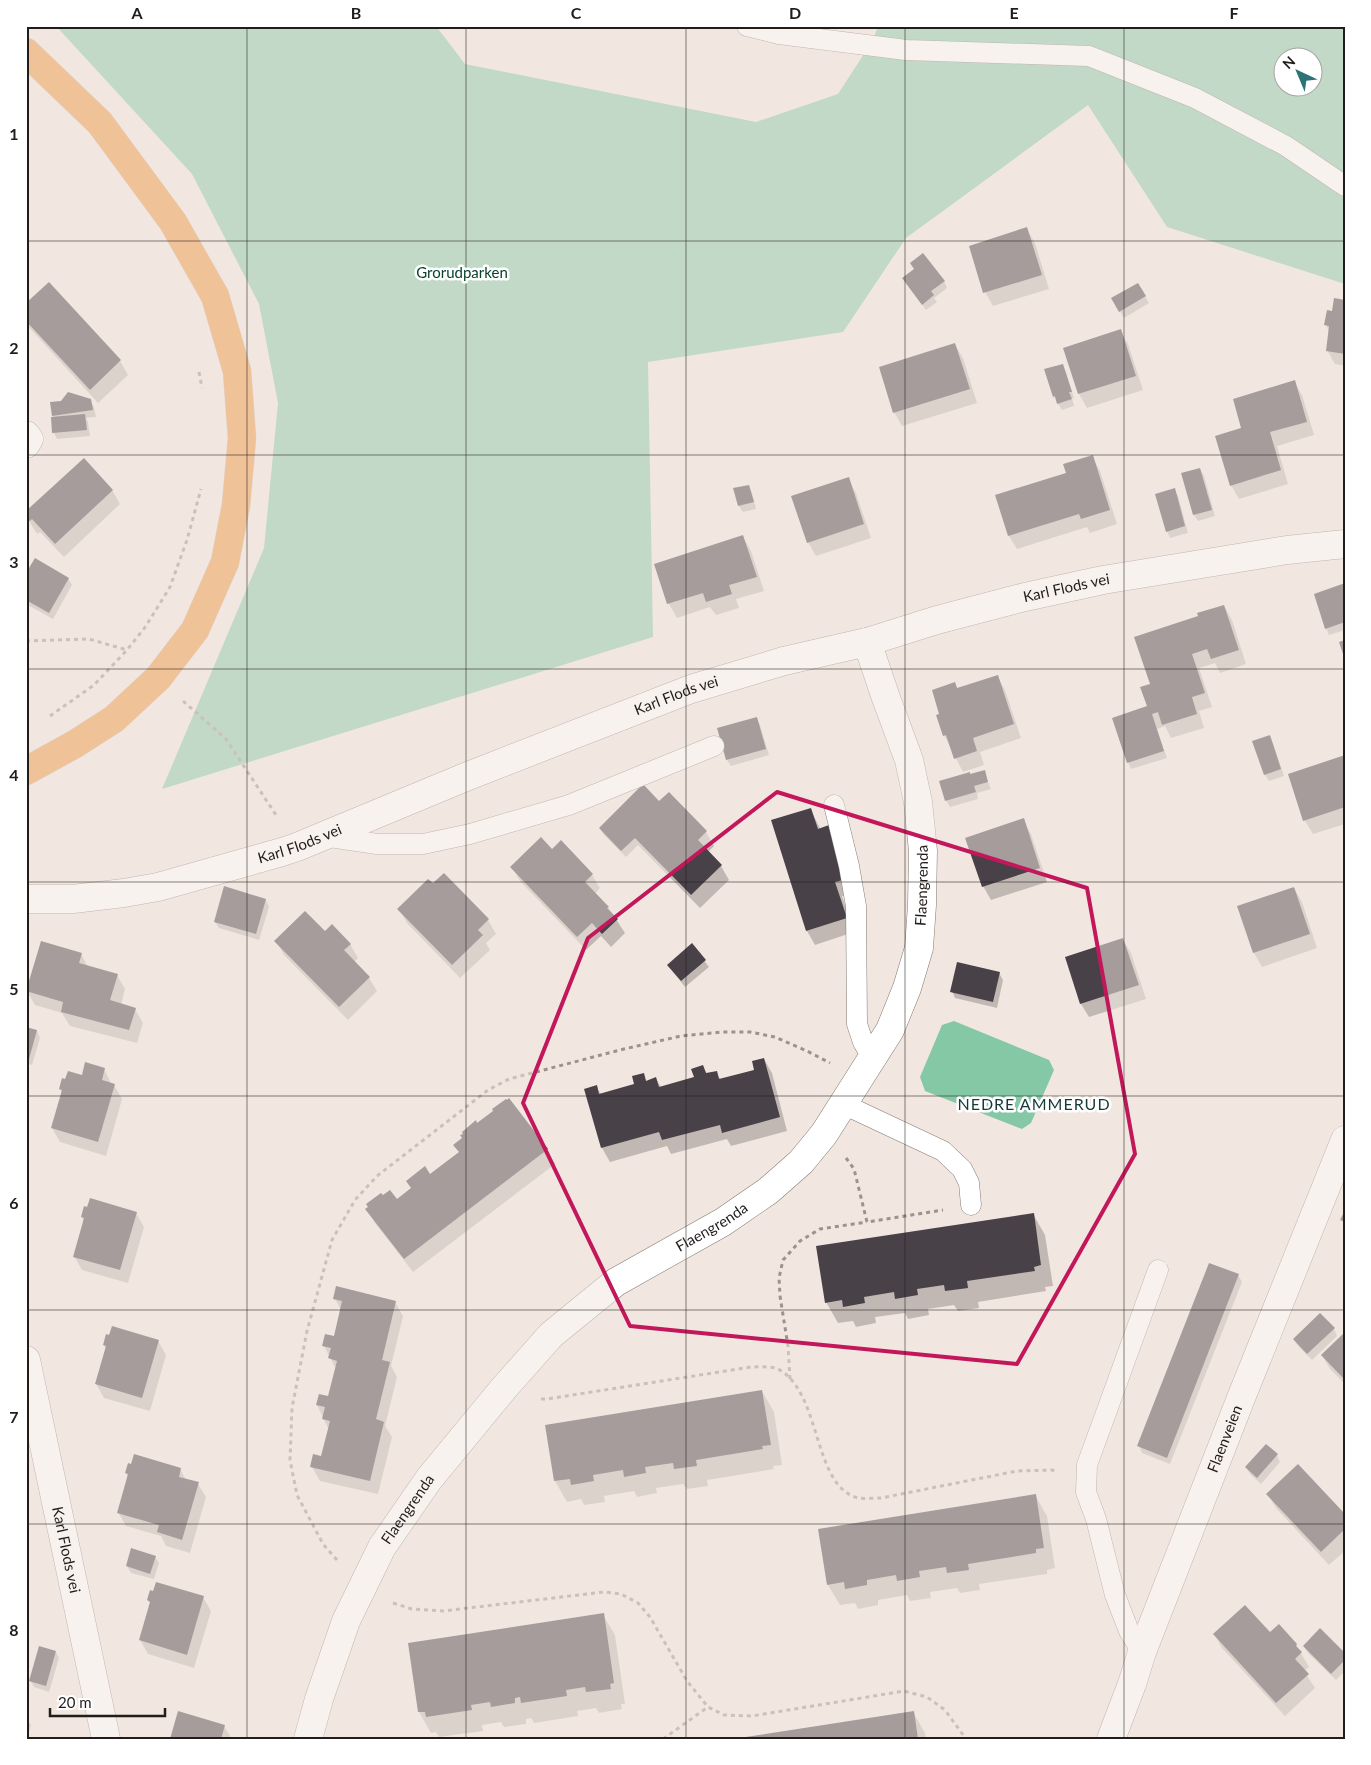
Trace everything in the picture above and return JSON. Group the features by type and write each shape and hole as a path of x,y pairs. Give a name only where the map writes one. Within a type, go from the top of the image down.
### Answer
{"highway":[{"path":"26,52 100,123 173,222 215,296 237,371 242,438 236,505 225,562 195,630 158,678 114,719 75,744 26,771"}],"street":[{"path":"26,435 29,439 26,444"},
{"name":"Karl Flods vei","path":"26,898 73,899 124,894 158,887 297,847 477,772 690,688 784,661 867,642 938,620 1025,597 1103,580 1287,550 1345,544"},
{"name":"Flaengrenda","path":"308,1739 319,1699 346,1622 362,1587 382,1547 429,1479 504,1388 551,1335 616,1282 723,1222 768,1191 800,1162 824,1134 890,1030 919,948 923,850 918,802 910,760 867,642"},
{"name":"Flaenveien","path":"1111,1739 1142,1652 1240,1398 1345,1140"},
{"name":"Karl Flods vei","path":"26,1360 106,1739"}],"lane":[{"path":"747,26 779,34 906,50 1089,56 1195,98 1286,146 1345,186"},
{"path":"323,836 377,844 423,844 470,834 569,805 714,746"},
{"path":"834,805 849,866 856,906 857,1024 862,1042 865,1068"},
{"path":"843,1104 944,1151 962,1169 969,1183 971,1205"},
{"path":"1142,1652 1129,1631 1115,1595 1096,1519 1086,1492 1087,1465 1092,1446 1158,1270"}],"path":[{"path":"199,366 202,393"},
{"path":"43,721 94,685 127,650 146,626 170,588 187,540 202,488"},
{"path":"26,641 89,639 127,650"},
{"path":"183,702 226,739 297,847"},
{"path":"865,1068 807,1051 775,1037 750,1032 722,1032 681,1036 624,1049 509,1079 488,1090 377,1176 355,1200 332,1240 307,1331 292,1408 290,1460 298,1495 323,1544 362,1587 387,1601 412,1609 443,1610 604,1592 621,1594 638,1603 650,1618 687,1681 708,1707 724,1715 752,1716 904,1691 926,1696 945,1710 966,1739"},
{"path":"824,1134 841,1150 854,1169 868,1222"},
{"path":"790,1379 788,1346 779,1278 783,1260 800,1241 820,1229 971,1205"},
{"path":"504,1388 526,1397 547,1399 751,1367 776,1368 790,1379 805,1401 830,1474 841,1488 858,1498 880,1498 1018,1471 1052,1470 1070,1478 1086,1492"},
{"path":"663,1739 708,1707"}],"highlighted area":[{"path":"777,792 1087,888 1135,1154 1017,1364 630,1326 523,1103 588,938"}],"green space":[{"name":"Grorudparken","path":"56,26 436,26 465,64 756,122 838,94 873,40 878,26 1345,26 1345,284 1167,227 1088,105 906,238 843,332 648,362 653,637 162,789 264,548 278,403 259,304 192,174"},
{"path":"954,1021 1049,1060 1054,1070 1031,1123 1022,1129 925,1091 920,1077 942,1025"}],"building":[{"path":"1027,227 1042,275 983,293 969,246"},
{"path":"923,253 945,281 931,291 934,295 922,305 902,278 914,269 910,263"},
{"path":"49,282 121,360 90,390 26,321 26,303"},
{"path":"1138,283 1146,296 1119,312 1111,298"},
{"path":"1334,298 1345,300 1345,354 1326,351 1329,326 1324,325 1327,310 1332,311"},
{"path":"1121,329 1136,376 1078,394 1063,348"},
{"path":"955,343 970,389 893,413 879,367"},
{"path":"1063,364 1072,392 1069,392 1072,399 1057,404 1044,369"},
{"path":"1295,380 1307,422 1270,432 1281,470 1230,486 1215,436 1241,428 1233,399"},
{"path":"68,392 91,399 93,410 52,416 50,402 61,401"},
{"path":"85,414 87,430 52,433 51,417"},
{"path":"1093,455 1110,510 1081,519 1079,514 1008,536 995,495 1066,473 1063,464"},
{"path":"84,458 113,490 55,544 32,519 30,521 26,518 26,511"},
{"path":"1200,468 1212,510 1193,515 1181,473"},
{"path":"849,477 864,524 807,543 791,496"},
{"path":"749,485 754,502 738,506 733,488"},
{"path":"1175,488 1185,526 1166,532 1155,494"},
{"path":"743,535 757,577 729,585 732,594 706,602 703,593 667,604 654,564"},
{"path":"35,558 69,578 49,613 26,600 26,573"},
{"path":"1345,583 1345,622 1325,629 1314,594"},
{"path":"1224,605 1239,650 1211,659 1207,649 1192,654 1205,693 1192,697 1197,714 1162,725 1158,712 1152,714 1164,751 1127,763 1112,718 1147,706 1140,687 1150,684 1134,637 1198,616 1197,613"},
{"path":"1345,640 1345,657 1344,657 1339,642"},
{"path":"998,675 1014,724 973,738 977,751 954,759 946,735 943,736 936,715 939,714 932,690 955,682 957,688"},
{"path":"757,717 766,749 726,760 717,728"},
{"path":"1270,735 1281,769 1264,775 1252,741"},
{"path":"1345,755 1345,807 1303,821 1288,774"},
{"path":"985,770 988,782 974,786 976,792 945,801 939,781 970,772 970,774"},
{"path":"643,784 659,801 669,792 707,831 698,840 722,865 691,895 635,838 621,851 599,828"},
{"path":"811,808 818,829 829,825 847,879 835,882 847,918 806,931 771,820"},
{"path":"1024,818 1040,868 982,887 965,838"},
{"path":"541,837 552,849 561,840 593,874 585,882 618,919 602,934 592,923 577,937 510,867"},
{"path":"444,873 489,919 478,930 483,935 452,965 397,909 428,879 433,883"},
{"path":"224,886 266,899 256,934 214,922"},
{"path":"1294,887 1310,934 1253,953 1237,906"},
{"path":"305,911 325,931 332,924 351,944 344,950 370,977 339,1007 274,941"},
{"path":"1123,938 1139,985 1080,1004 1065,957"},
{"path":"41,941 82,953 79,963 118,974 110,1000 136,1008 129,1030 61,1012 63,1002 26,991"},
{"path":"692,943 706,960 681,981 667,965"},
{"path":"957,962 1000,972 993,1002 950,992"},
{"path":"26,1027 37,1030 29,1059 26,1059"},
{"path":"764,1058 780,1117 722,1133 720,1125 662,1140 659,1132 601,1148 584,1089 597,1085 599,1094 634,1084 632,1076 644,1073 646,1081 656,1077 659,1087 694,1077 691,1069 703,1065 706,1073 717,1071 719,1079 754,1070 752,1061"},
{"path":"85,1062 105,1068 102,1080 115,1084 98,1142 51,1128 62,1090 59,1089 62,1078 65,1079 68,1071 82,1075"},
{"path":"509,1098 548,1149 404,1259 365,1209 368,1207 366,1204 381,1193 383,1195 390,1190 397,1199 411,1188 406,1181 425,1166 430,1174 459,1152 453,1145 462,1138 460,1135 463,1134 462,1132 476,1120 477,1123 493,1111 492,1109"},
{"path":"90,1198 137,1212 120,1270 73,1257 84,1218 81,1217 84,1206 87,1207"},
{"path":"1345,1210 1345,1222 1340,1220"},
{"path":"1034,1213 1041,1265 1034,1267 1035,1271 967,1281 968,1288 945,1291 944,1285 917,1289 918,1295 895,1299 894,1292 864,1297 865,1303 843,1307 842,1300 825,1303 816,1246"},
{"path":"1209,1263 1239,1274 1167,1458 1137,1446"},
{"path":"336,1286 396,1301 382,1360 390,1362 376,1419 384,1422 370,1481 310,1467 313,1454 321,1456 330,1421 322,1419 325,1407 316,1405 319,1394 328,1396 337,1361 328,1358 331,1348 322,1346 325,1334 334,1336 342,1301 333,1299"},
{"path":"1320,1313 1335,1328 1307,1354 1293,1339"},
{"path":"112,1326 159,1340 142,1398 95,1384 106,1346 103,1345 106,1334 109,1335"},
{"path":"1345,1332 1345,1380 1321,1355"},
{"path":"762,1390 771,1445 762,1446 763,1449 696,1460 697,1466 674,1469 673,1463 645,1467 646,1473 624,1477 623,1470 593,1475 594,1481 571,1485 570,1479 554,1481 545,1425"},
{"path":"1266,1444 1278,1454 1257,1478 1245,1467"},
{"path":"134,1454 181,1468 179,1477 199,1482 182,1540 157,1532 159,1525 117,1513 128,1474 125,1473 128,1463 131,1464"},
{"path":"1298,1464 1345,1514 1345,1529 1321,1552 1266,1494"},
{"path":"1036,1494 1044,1548 1036,1549 1036,1553 968,1564 969,1570 947,1573 946,1567 919,1571 920,1577 897,1581 896,1575 867,1580 867,1585 845,1589 844,1582 827,1585 818,1529"},
{"path":"131,1548 156,1556 150,1574 126,1566"},
{"path":"156,1582 204,1596 187,1655 139,1640 150,1602 147,1600 150,1590 153,1591"},
{"path":"1245,1605 1270,1632 1279,1624 1302,1652 1295,1659 1309,1674 1276,1703 1213,1634"},
{"path":"604,1613 614,1683 610,1684 611,1689 586,1692 585,1687 566,1690 567,1696 521,1703 520,1697 515,1698 515,1703 491,1707 490,1702 471,1705 472,1710 426,1717 425,1712 418,1712 408,1643"},
{"path":"1320,1628 1345,1653 1345,1660 1331,1674 1303,1646"},
{"path":"39,1646 56,1651 46,1686 29,1681"},
{"path":"178,1711 225,1725 221,1739 170,1739"},
{"path":"914,1711 918,1739 739,1739 739,1738"}],"district":[{"name":"NEDRE AMMERUD","path":"1034,1104"}]}
